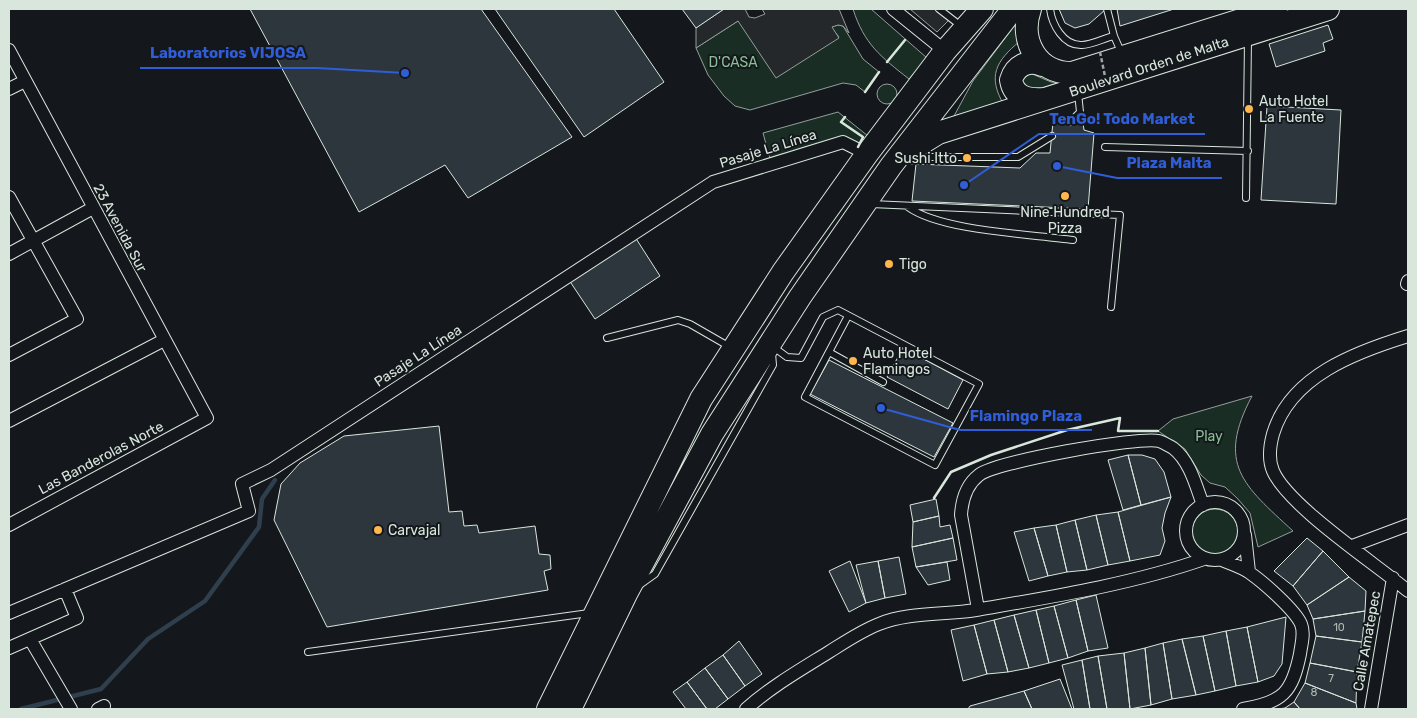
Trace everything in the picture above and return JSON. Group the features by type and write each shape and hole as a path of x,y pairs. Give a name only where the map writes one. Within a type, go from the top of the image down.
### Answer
{"highway":[{"path":"548,709 702,399 783,272 867,154 945,51 982,9"},
{"path":"570,709 627,592 712,434 800,296 891,166 1013,9"},
{"path":"1030,9 1027,25 1028,36 1034,53 1042,65"},
{"name":"Boulevard Orden de Malta","path":"1042,65 1061,73 1077,73 1276,9"},
{"name":"Boulevard Orden de Malta","path":"891,166 916,145 938,133 1050,99 1328,9"},
{"path":"1042,65 1025,64 1013,73 1011,83 1021,97 1050,99"}],"street":[{"path":"893,9 945,51"},
{"name":"23 Avenida Sur","path":"9,52 207,418"},
{"path":"9,89 24,81"},
{"name":"Pasaje La Línea","path":"9,614 249,510 242,484 279,464 714,182 843,142 867,154"},
{"path":"9,197 14,217 33,241 77,320 9,355"},
{"path":"9,254 93,208"},
{"path":"1408,336 1330,366 1310,381 1290,400 1277,418 1269,448 1273,470 1289,492 1408,591"},
{"path":"9,421 164,340"},
{"name":"Las Banderolas Norte","path":"9,525 207,418"},
{"path":"978,609 961,508 968,487 980,474 999,467 1130,441 1159,441 1172,448 1180,456 1188,468 1203,505"},
{"path":"1170,571 1183,552 1185,530 1192,513 1203,505 1217,502 1234,509 1244,524 1249,572"},
{"path":"1352,546 1408,525"},
{"path":"1185,530 1190,548 1204,559"},
{"path":"1222,560 1238,550 1245,532"},
{"path":"746,709 770,688 863,631 880,623 903,618 978,609 1170,571 1204,559 1222,560 1249,572 1293,612 1301,625 1303,639 1295,678 1289,690 1265,706 1244,709"},
{"name":"Calle Amatepec","path":"1371,709 1393,578"},
{"path":"9,648 77,618 65,589"},
{"path":"30,640 70,709"},
{"path":"763,709 770,688"}],"lane":[{"path":"939,9 964,28"},
{"path":"1050,9 1055,28 1072,42 1083,45 1114,36"},
{"path":"1107,9 1114,36 1124,58"},
{"path":"1246,198 1248,35"},
{"path":"1070,122 1080,112 1078,90"},
{"path":"891,166 926,157 1018,157 1052,136"},
{"path":"1105,147 1248,151"},
{"path":"865,203 907,207 1120,215 1111,307"},
{"path":"907,207 918,214 941,223 1074,240"},
{"path":"770,344 787,357 800,358 823,317 838,310 978,384 935,465 805,397 848,316"},
{"path":"607,338 678,320 690,324 734,349"},
{"path":"829,352 883,382"},
{"path":"308,652 596,612"}],"path":[{"path":"1100,52 1107,86"}],"green space":[{"path":"853,9 871,9 927,58 909,79 890,64 868,41 862,32"},
{"name":"D'CASA","path":"738,21 839,37 831,27 843,26 863,59 879,72 865,92 856,85 843,83 750,110 735,106 724,96 708,75 696,48"},
{"path":"1018,21 1020,41 1000,62 995,77 996,86 1004,105 954,116 973,81"},
{"path":"1030,73 1051,82 1070,83 1031,90 1027,89 1021,80"},
{"path":"887,84 894,87 897,94 894,101 887,104 880,101 877,94 880,87"},
{"path":"838,112 868,136 858,148 843,140 771,162 763,133"},
{"name":"Play","path":"1252,396 1241,419 1236,439 1236,456 1240,472 1260,500 1293,531 1258,547 1250,513 1225,487 1210,483 1201,475 1185,449 1158,431 1173,419"},
{"path":"1215,509 1228,513 1234,519 1238,532 1234,545 1228,551 1215,555 1202,551 1196,545 1192,532 1196,519 1202,513"}],"shaded area":[{"name":"D'CASA","path":"724,9 745,9 749,17 755,18 765,14 762,9 839,9 849,33 843,26 832,27 839,38 776,78 738,21 696,48 696,28"},
{"path":"910,9 936,9 949,20 937,32"}],"building":[{"path":"250,9 481,9 572,137 468,198 445,165 359,212"},
{"path":"495,9 614,9 664,82 584,137"},
{"name":"D'CASA","path":"682,9 724,9 696,28"},
{"path":"1059,9 1105,10 1089,24 1075,28 1065,23"},
{"path":"1117,9 1174,9 1120,26"},
{"path":"1328,25 1333,39 1323,43 1325,51 1276,67 1269,44"},
{"path":"1267,106 1341,110 1336,204 1261,200"},
{"path":"1053,122 1083,123 1084,130 1094,133 1088,209 912,201 916,164 1020,168 1036,153 1050,153"},
{"path":"635,237 660,276 595,319 569,280"},
{"path":"903,348 963,380 948,409 887,377"},
{"path":"829,360 953,423 934,457 810,394"},
{"name":"Carvajal","path":"439,426 449,512 462,511 464,526 477,525 479,533 535,526 539,554 550,555 551,569 544,571 548,590 327,627 274,520 281,484 300,463 344,436"},
{"path":"1128,455 1142,455 1155,459 1164,472 1171,497 1141,505"},
{"path":"1128,455 1141,505 1123,510 1108,460"},
{"path":"1171,497 1162,528 1165,541 1160,555 1130,561 1118,512"},
{"path":"936,499 939,516 913,522 910,505"},
{"path":"1118,512 1130,561 1108,565 1096,515"},
{"path":"1096,515 1108,565 1087,570 1075,520"},
{"path":"939,516 940,527 950,525 953,538 912,547 913,522"},
{"path":"1075,520 1087,570 1067,572 1056,525"},
{"path":"1056,525 1067,572 1048,576 1034,528"},
{"path":"1034,528 1048,576 1029,581 1014,532"},
{"path":"953,538 957,560 916,567 912,547"},
{"path":"1307,538 1323,551 1293,586 1274,571"},
{"path":"1323,551 1349,577 1307,605 1293,586"},
{"path":"899,557 906,594 885,598 878,561"},
{"path":"850,561 866,603 849,612 829,571"},
{"path":"878,561 885,598 866,603 856,565"},
{"path":"947,562 950,580 928,585 916,567"},
{"path":"1349,577 1366,591 1365,611 1313,619 1307,605"},
{"path":"1096,595 1108,648 1088,651 1076,600"},
{"path":"1076,600 1088,651 1068,658 1054,606"},
{"path":"1054,606 1068,658 1049,663 1036,610"},
{"path":"1036,610 1049,663 1029,668 1014,615"},
{"path":"1365,611 1362,642 1316,636 1313,619"},
{"path":"1014,615 1029,668 1008,672 994,620"},
{"path":"1286,617 1282,664 1274,676 1258,682 1247,627"},
{"path":"994,620 1008,672 987,674 974,625"},
{"path":"974,625 987,674 963,681 951,630"},
{"path":"1247,627 1258,682 1236,686 1226,631"},
{"path":"1226,631 1236,686 1215,691 1203,636"},
{"path":"1203,636 1215,691 1196,695 1182,639"},
{"path":"1316,636 1362,642 1357,672 1310,663"},
{"path":"1182,639 1196,695 1172,699 1163,643"},
{"path":"739,641 762,674 745,686 723,655"},
{"path":"1163,643 1172,699 1151,705 1145,648"},
{"path":"1145,648 1151,705 1130,709 1124,653"},
{"path":"1124,653 1130,709 1107,709 1098,656"},
{"path":"723,655 745,686 728,699 705,668"},
{"path":"1098,656 1107,709 1090,709 1082,660"},
{"path":"1082,660 1090,709 1074,709 1062,665"},
{"path":"1310,663 1357,672 1356,703 1305,683"},
{"path":"705,668 728,699 715,709 707,709 687,682"},
{"path":"1060,679 1072,709 1032,709 1024,691"},
{"path":"687,682 707,709 686,709 673,692"},
{"path":"1305,683 1356,703 1357,709 1300,709 1294,702"},
{"path":"1024,691 1032,709 968,709 970,706"},
{"path":"1294,702 1300,709 1278,709 1285,708"}],"waterway":[{"path":"21,709 101,689 148,639 205,601 259,527 262,499 275,480"}],"wall":[{"path":"887,62 905,40"},
{"path":"865,92 879,72"},
{"path":"845,117 841,122 863,137 858,147"},
{"path":"934,498 951,472 991,455 1067,430 1120,418 1118,431 1158,431"}],"place":[{"name":"Laboratorios VIJOSA","path":"405,73"},
{"name":"Auto Hotel La Fuente","path":"1249,109"},
{"name":"Sushi Itto","path":"967,158"},
{"name":"Plaza Malta","path":"1057,166"},
{"name":"TenGo! Todo Market","path":"964,185"},
{"name":"Nine Hundred Pizza","path":"1065,196"},
{"name":"Tigo","path":"889,264"},
{"name":"Auto Hotel Flamingos","path":"853,361"},
{"name":"Flamingo Plaza","path":"881,408"},
{"name":"Carvajal","path":"378,530"}]}
